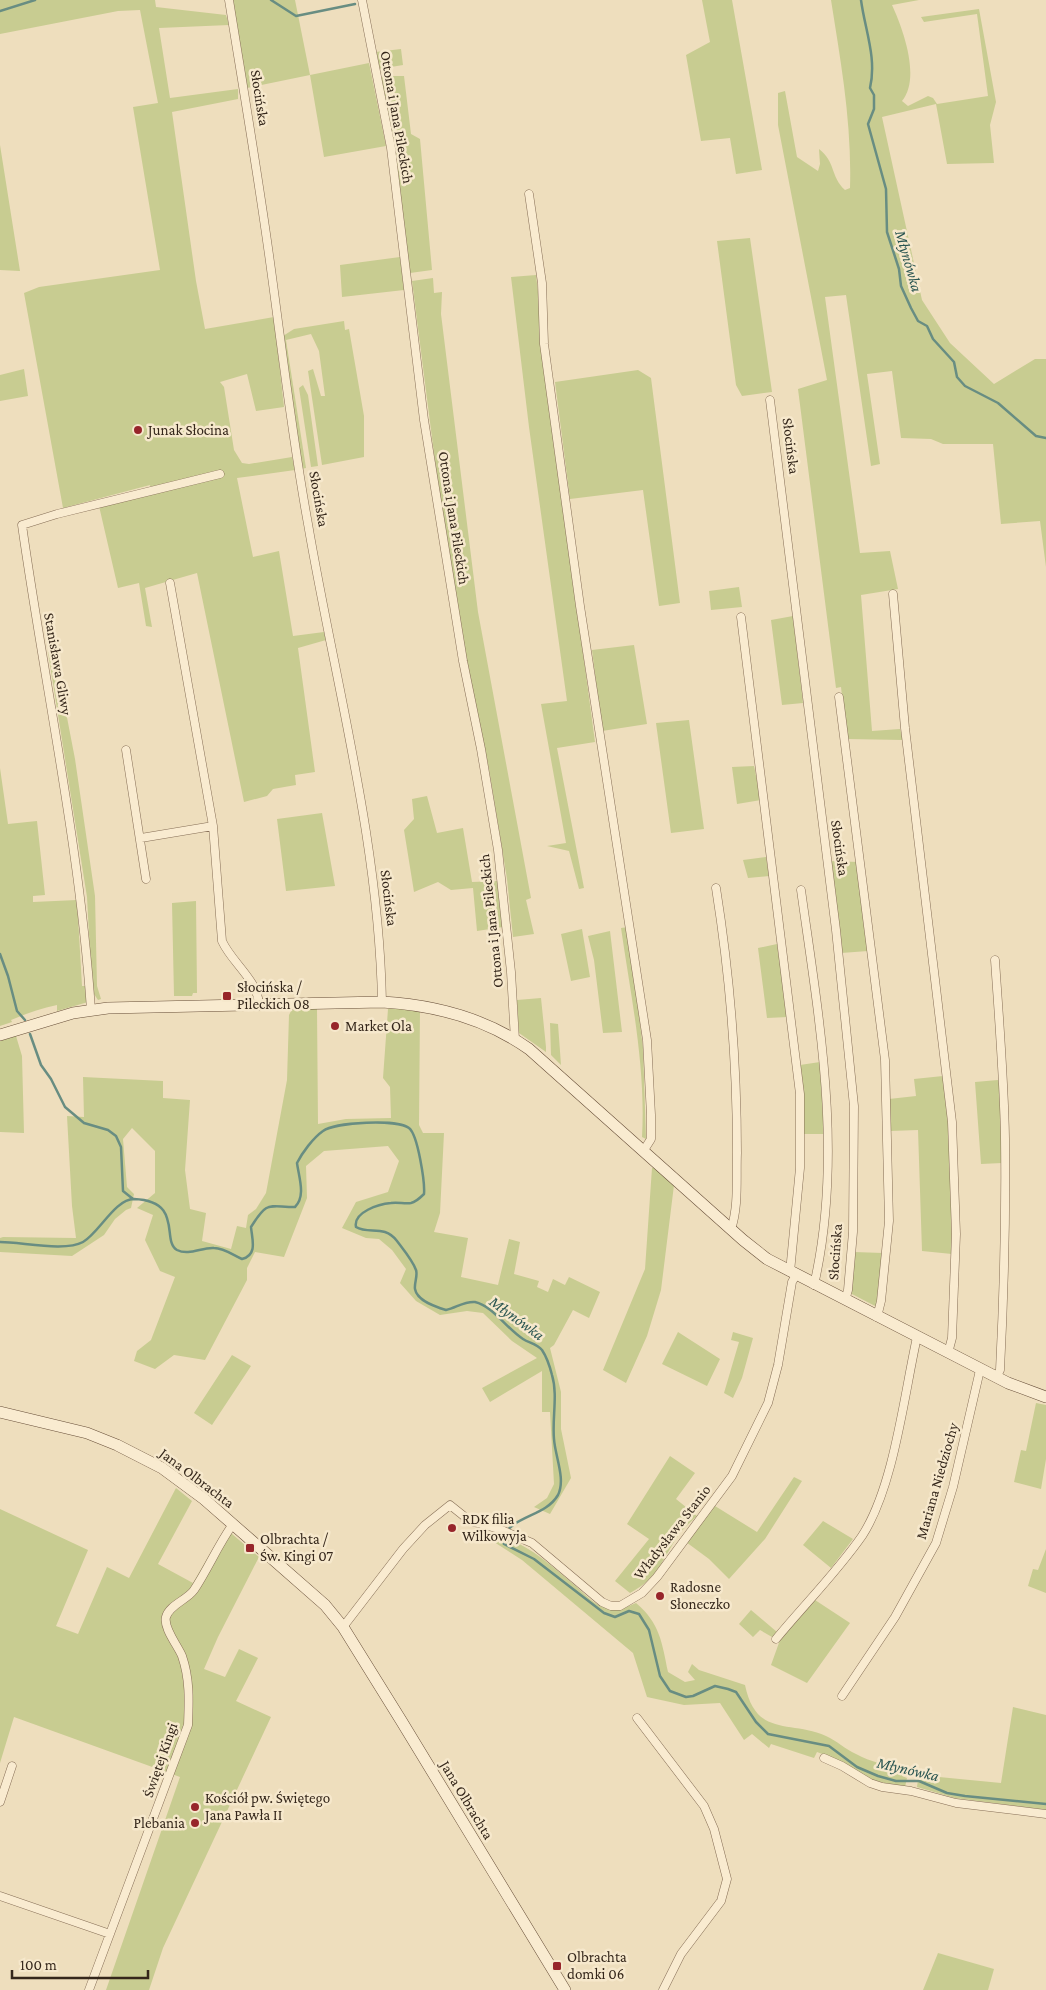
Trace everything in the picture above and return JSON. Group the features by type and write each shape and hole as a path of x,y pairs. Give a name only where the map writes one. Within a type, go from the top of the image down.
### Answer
{"street":[{"name":"Słocińska","path":"229,0 270,260 291,424 368,851 381,951 382,1002"},
{"name":"Ottona i Jana Pileckich","path":"362,0 391,148 424,420 463,661 481,749 498,850 516,1040"},
{"path":"529,194 542,283 544,344 580,606 647,1040 652,1115 651,1139 644,1150"},
{"name":"Słocińska","path":"770,400 836,930 854,1106 852,1232 848,1290 845,1300"},
{"name":"Stanisława Gliwy","path":"91,1010 81,895 62,762 38,636 22,525 57,514 220,474"},
{"path":"170,583 213,826 222,941 228,955 251,980 259,1004"},
{"path":"893,594 905,728 952,1122 956,1234 952,1338 948,1353"},
{"name":"Władysława Stanio","path":"343,1627 425,1525 450,1505 470,1522 513,1534 532,1543 602,1602 611,1606 620,1606 642,1593 719,1494 749,1445 768,1403 778,1365 793,1274 800,1168 800,1094 740,617"},
{"path":"839,696 885,1060 889,1221 881,1301 877,1317"},
{"path":"126,750 146,879"},
{"path":"141,838 213,826"},
{"path":"716,888 728,960 736,1064 736,1190 731,1229"},
{"path":"802,890 826,1078 827,1189 821,1257 814,1285"},
{"path":"995,960 1004,1078 1006,1183 1000,1370 996,1378"},
{"name":"Słocińska","path":"0,1036 91,1010 382,1002 410,1003 445,1010 516,1040 553,1069 731,1229 767,1258 793,1274 996,1378 1046,1397"},
{"path":"776,1639 851,1550 879,1500 893,1451 917,1337"},
{"name":"Mariana Niedziochy","path":"842,1696 896,1616 936,1543 953,1487 980,1370"},
{"name":"Jana Olbrachta","path":"0,1412 87,1433 141,1456 179,1480 233,1524 315,1596 343,1627 565,1990"},
{"name":"Świętej Kingi","path":"88,1990 188,1724 189,1697 187,1675 182,1657 166,1624 166,1617 170,1611 193,1592 233,1524"},
{"path":"637,1718 704,1806 714,1829 728,1879 721,1902 681,1954 663,1990"},
{"path":"824,1758 842,1766 870,1783 882,1787 911,1791 956,1803 1046,1814"},
{"path":"0,1802 12,1766"},
{"path":"0,1896 110,1934"}],"green space":[{"path":"0,0 155,0 156,7 226,15 229,25 159,28 170,98 238,89 238,99 172,112 196,281 205,329 274,317 284,407 256,411 247,374 220,382 224,387 234,450 242,463 249,464 292,457 295,470 237,478 253,557 279,551 293,636 324,632 326,640 298,648 315,772 295,775 296,785 273,789 267,796 244,802 197,573 145,588 152,627 146,626 139,583 118,588 99,506 152,493 150,485 63,508 24,293 39,287 160,270 133,107 158,103 140,10 118,11 0,34"},
{"path":"233,0 295,0 310,75 247,88"},
{"path":"702,0 732,0 762,170 736,174 730,138 701,141 686,55 710,42"},
{"path":"831,0 919,0 892,5 901,27 908,53 910,80 902,101 908,106 928,96 933,98 937,104 988,96 977,14 924,22 921,17 979,9 996,102 990,125 994,163 947,164 936,104 882,117 922,300 950,343 994,384 1035,359 1046,359 1046,567 1040,521 1001,524 993,444 943,444 931,439 901,438 892,371 867,374 880,464 871,466 846,295 825,297 860,553 890,551 898,589 861,595 872,731 900,729 903,740 847,739 841,687 836,688 798,389 827,380 778,125 778,93 785,91 797,157 818,171 820,164 819,149 831,164 840,185 845,190 850,188 848,117"},
{"path":"401,49 403,65 379,69 376,52"},
{"path":"369,63 386,146 324,157 310,75"},
{"path":"404,76 411,134 420,139 432,270 410,273 394,147 380,78"},
{"path":"0,145 20,271 0,270"},
{"path":"750,238 772,392 742,396 736,385 717,241"},
{"path":"400,257 404,290 342,297 340,265"},
{"path":"536,275 559,473 595,742 557,748 584,888 579,889 569,851 547,846 566,843 541,704 567,701 529,427 511,277"},
{"path":"433,278 434,293 442,292 441,314 478,612 531,898 526,900 534,934 513,937 507,879 489,769 467,666 437,477 412,281"},
{"path":"344,321 345,330 349,329 364,416 364,457 322,465 308,371 313,369 321,396 325,396 319,351 311,334 286,340 306,468 301,469 283,336 294,329"},
{"path":"24,369 28,396 0,401 0,375"},
{"path":"638,370 651,378 680,603 659,606 643,490 570,499 555,382"},
{"path":"303,385 308,395 318,466 311,467 299,388"},
{"path":"739,587 742,607 711,610 709,591"},
{"path":"793,616 803,703 782,705 771,620"},
{"path":"634,645 647,724 602,731 592,650"},
{"path":"54,650 75,759 95,896 97,986 101,999 98,1000 92,991 87,897 48,652"},
{"path":"689,720 704,829 671,833 656,723"},
{"path":"754,766 761,800 737,804 732,767"},
{"path":"0,768 8,824 37,821 45,895 33,896 33,902 77,900 82,986 85,986 88,1002 57,1011 57,1005 45,1008 28,1013 0,1026"},
{"path":"427,796 437,833 463,828 472,882 498,881 503,927 477,931 473,888 451,890 438,882 414,892 404,830 414,819 412,799"},
{"path":"322,813 335,886 286,891 277,819"},
{"path":"766,857 769,876 748,878 743,860"},
{"path":"830,861 858,862 868,951 841,953"},
{"path":"196,901 197,993 193,993 192,996 174,996 172,903"},
{"path":"628,927 643,1048 646,1139 642,1137 643,1111 640,1058 621,928"},
{"path":"582,929 590,977 571,981 561,934"},
{"path":"610,931 622,1032 603,1033 594,960 588,936"},
{"path":"777,944 788,1017 767,1018 758,948"},
{"path":"541,998 546,1052 519,1033 517,1000"},
{"path":"292,1009 317,1009 318,1124 346,1119 391,1118 390,1087 383,1078 388,1009 420,1009 419,1125 423,1133 444,1133 440,1213 434,1232 468,1238 461,1277 498,1285 509,1239 520,1242 514,1274 539,1281 537,1287 548,1292 553,1279 565,1285 569,1277 600,1292 589,1318 573,1310 554,1345 550,1348 561,1392 561,1429 571,1478 550,1514 534,1507 547,1498 554,1484 550,1412 542,1412 542,1371 490,1402 482,1388 537,1358 512,1341 483,1313 467,1311 440,1315 416,1301 400,1283 406,1269 392,1250 379,1239 366,1238 342,1228 356,1202 388,1192 399,1161 388,1146 324,1151 306,1166 307,1198 284,1257 255,1252 247,1268 247,1280 205,1360 174,1355 155,1369 134,1361 137,1351 151,1340 175,1277 160,1271 145,1240 153,1215 137,1208 155,1193 155,1151 132,1128 123,1139 127,1187 134,1194 131,1208 115,1219 104,1235 72,1256 0,1252 0,1238 3,1237 76,1238 72,1206 67,1116 84,1117 83,1077 163,1081 163,1098 190,1100 185,1170 190,1209 206,1213 202,1241 231,1249 237,1226 246,1228 248,1215 256,1209 266,1193 287,1080 289,1015"},
{"path":"550,1023 558,1024 561,1065 551,1055"},
{"path":"16,1036 22,1056 24,1133 0,1132 0,1041"},
{"path":"820,1062 824,1134 803,1134 800,1065"},
{"path":"943,1076 950,1139 952,1254 922,1251 918,1130 890,1131 889,1099 916,1096 914,1079"},
{"path":"998,1080 1001,1090 1002,1163 981,1164 975,1082"},
{"path":"655,1167 674,1185 661,1290 647,1336 626,1383 603,1370 645,1269 652,1168"},
{"path":"854,1252 883,1253 877,1307 850,1293"},
{"path":"678,1332 720,1359 707,1386 662,1364"},
{"path":"733,1332 753,1338 742,1378 733,1398 724,1393 739,1342 731,1340"},
{"path":"232,1355 251,1366 212,1425 194,1413"},
{"path":"1036,1403 1046,1405 1046,1459 1041,1489 1014,1482 1021,1450 1026,1451"},
{"path":"670,1456 695,1473 676,1499 697,1516 680,1533 660,1566 648,1581 630,1593 615,1581 649,1539 627,1524"},
{"path":"794,1477 802,1481 765,1539 729,1579 709,1559 686,1542 715,1506 757,1532"},
{"path":"176,1488 192,1501 158,1564 193,1583 225,1528 259,1557 218,1637 204,1669 225,1677 239,1649 258,1658 236,1701 271,1717 163,1948 149,1990 106,1990 180,1777 14,1717 0,1763 0,1509 88,1550 56,1626 78,1634 107,1567 129,1578"},
{"path":"823,1521 853,1539 831,1568 803,1545"},
{"path":"477,1531 504,1537 528,1549 551,1565 588,1598 599,1605 618,1608 636,1603 650,1618 659,1634 668,1672 685,1682 695,1680 688,1672 692,1664 699,1670 745,1685 750,1702 757,1713 766,1720 776,1724 813,1731 834,1740 861,1757 903,1771 902,1776 907,1778 905,1787 870,1780 838,1760 817,1752 814,1758 771,1744 769,1748 752,1734 744,1740 720,1703 684,1705 647,1697 633,1653 522,1560"},
{"path":"1046,1549 1046,1593 1028,1586 1033,1569 1038,1570"},
{"path":"815,1600 850,1623 807,1683 771,1665 780,1640"},
{"path":"751,1610 777,1632 772,1637 760,1630 753,1637 739,1624"},
{"path":"1013,1707 1046,1715 1046,1810 955,1798 917,1787 919,1771 939,1777 1001,1783"},
{"path":"938,1953 994,1969 988,1990 923,1990"}],"waterway":[{"path":"0,11 35,0"},
{"path":"271,0 296,16 355,4"},
{"name":"Młynówka","path":"861,0 871,55 872,77 870,88 874,95 874,109 868,124 886,189 887,232 899,269 901,286 918,321 927,326 933,339 954,362 957,377 965,386 998,403 1036,436 1046,438"},
{"path":"0,954 17,1011 25,1020"},
{"path":"30,1034 41,1065 51,1079 65,1107 84,1123 108,1130 116,1136 121,1147 123,1191 133,1199"},
{"name":"Młynówka","path":"0,1242 55,1246 75,1245 89,1238 120,1204 134,1199 150,1201 160,1207 165,1214 171,1239 177,1250 191,1252 218,1248 242,1259 247,1257 252,1250 251,1227 261,1212 274,1206 295,1207 298,1203 301,1186 297,1163 308,1146 323,1131 340,1125 366,1123 393,1123 409,1128 418,1149 424,1194 413,1202 374,1207 359,1217 356,1227 382,1231 397,1241 415,1266 417,1275 415,1289 416,1293 423,1300 446,1310 467,1303 475,1302 482,1304 517,1335 540,1348 546,1358 554,1383 554,1439 561,1475 560,1489 558,1495 545,1508 521,1520 507,1530 502,1538 504,1544 534,1559 604,1613 615,1617 629,1611 639,1614 649,1630 660,1676 670,1691 686,1697 693,1696 715,1686 736,1692 756,1722 768,1734 829,1746 857,1767 878,1776 896,1781 919,1781 947,1793 1046,1804"}],"place":[{"name":"Junak Słocina","path":"138,430"},
{"name":"Słocińska / Pileckich 08","path":"227,996"},
{"name":"Market Ola","path":"335,1026"},
{"name":"RDK filia Wilkowyja","path":"452,1528"},
{"name":"Olbrachta / Św. Kingi 07","path":"250,1548"},
{"name":"Radosne Słoneczko","path":"660,1596"},
{"name":"Kościół pw. Świętego Jana Pawła II","path":"195,1807"},
{"name":"Plebania","path":"195,1823"},
{"name":"Olbrachta domki 06","path":"557,1966"}]}
